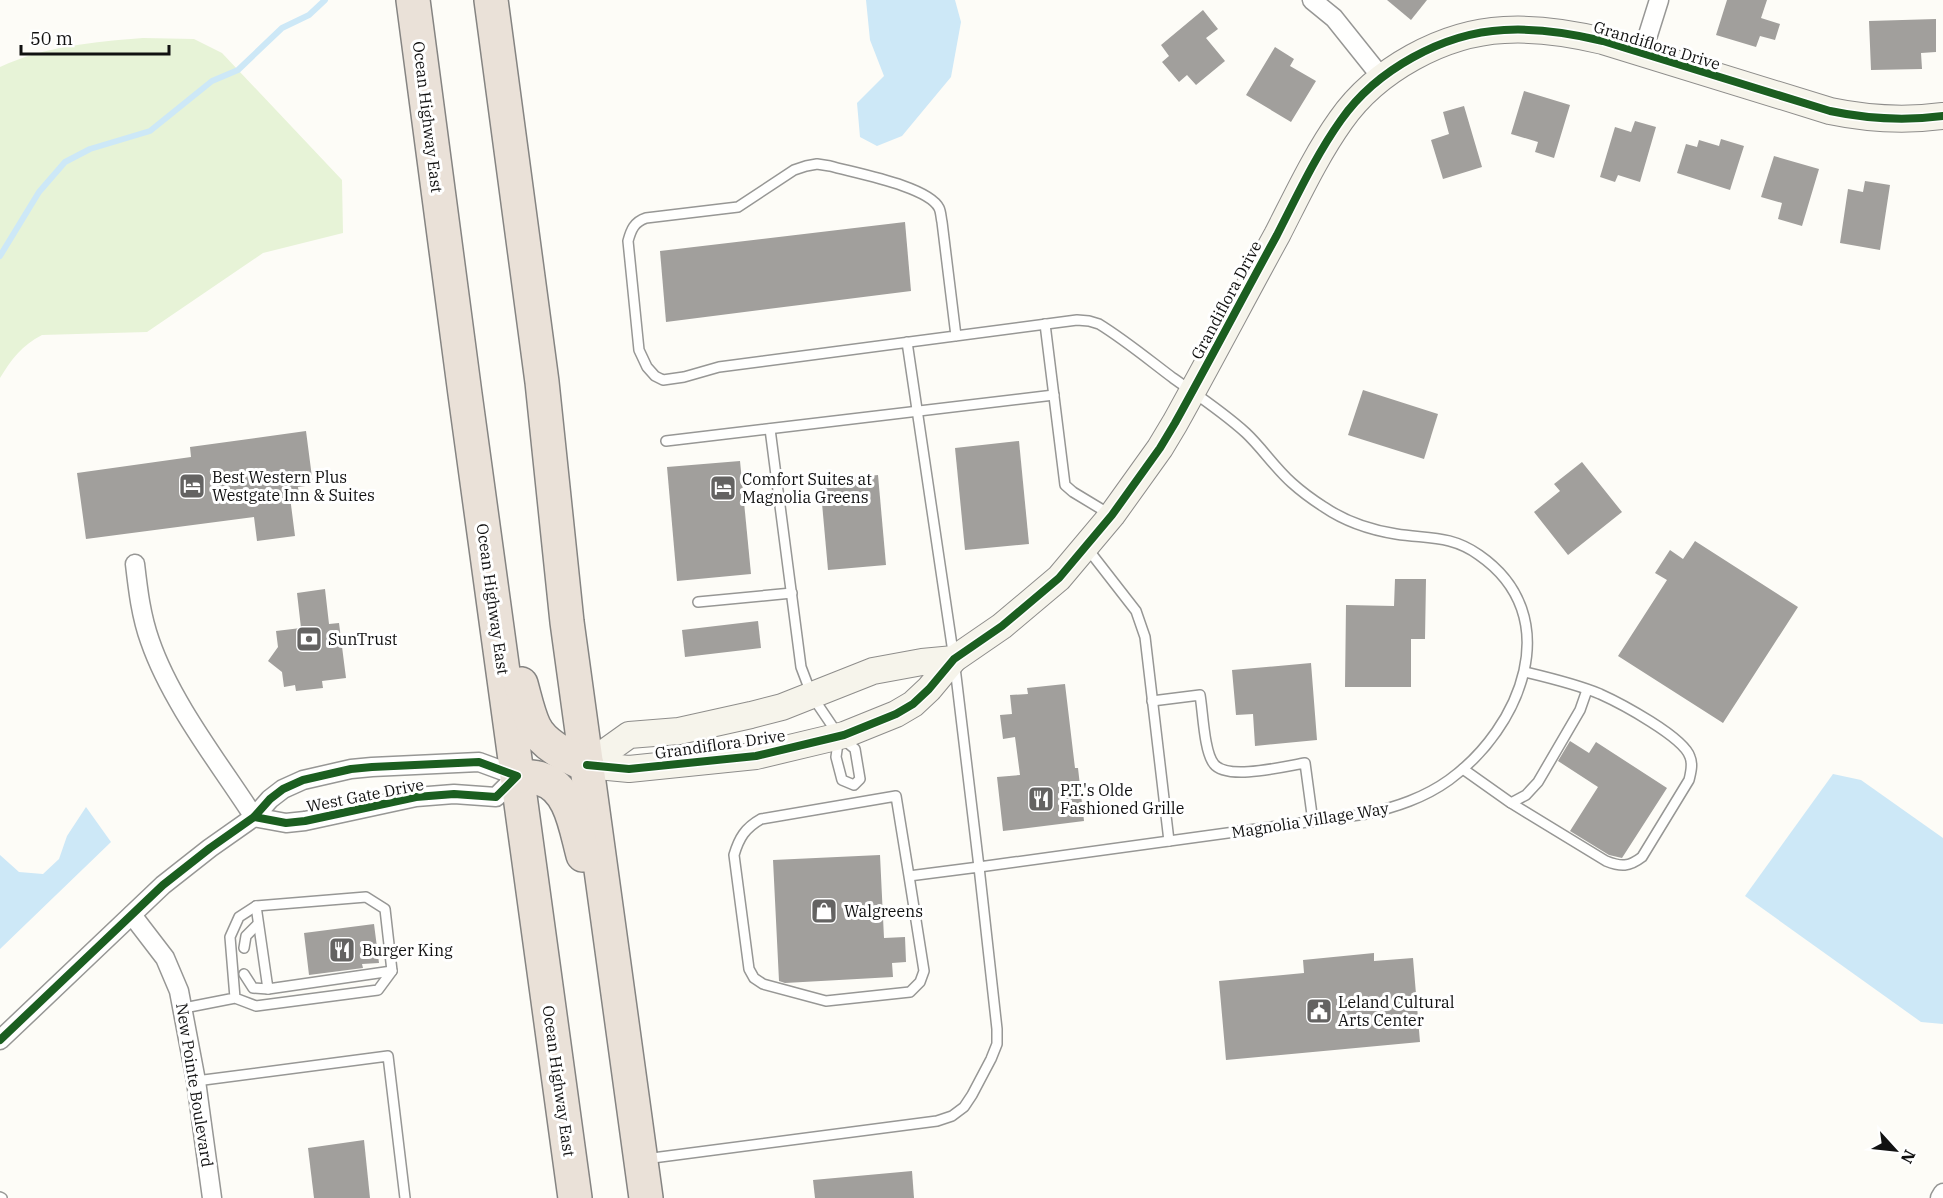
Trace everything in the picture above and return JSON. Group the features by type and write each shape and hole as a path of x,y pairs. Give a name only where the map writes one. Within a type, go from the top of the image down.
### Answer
{"highway":[{"name":"Ocean Highway East","path":"413,0 575,1198"},
{"path":"491,0 542,382 567,622 646,1198"},
{"path":"490,576 534,728 549,744 568,757 587,765"},
{"path":"517,776 539,778 549,782 557,789 569,808 616,978"}],"street":[{"path":"1312,0 1334,18 1382,78"},
{"path":"1642,54 1659,0"},
{"name":"Grandiflora Drive","path":"587,765 629,770 756,756 839,736 886,719 913,704 954,659 1002,626 1059,578 1113,515 1160,448 1324,147 1342,119 1382,78 1441,45 1474,34 1502,30 1538,30 1572,34 1603,41 1830,111 1858,117 1905,119 1943,116"},
{"path":"135,564 143,617 159,662 181,704 254,817"},
{"name":"Grandiflora Drive","path":"587,765 629,735 679,731 782,707 873,672 922,662 954,659"},
{"name":"West Gate Drive","path":"0,1040 189,863 254,817 270,799 284,789 303,780 351,769 479,762 517,776 496,797 470,794 432,795 286,823 254,817"},
{"name":"New Pointe Boulevard","path":"132,915 165,958 184,1008 212,1198"},
{"path":"1940,1198 1943,1193"}],"lane":[{"name":"Magnolia Village Way","path":"909,876 1313,822 1366,814 1402,804 1434,790 1477,756 1499,728 1515,699 1525,672 1527,650 1523,613 1504,577 1478,554 1452,541 1378,531 1326,509 1291,482 1243,430 1099,324 1077,320 1045,324 956,336 719,367 684,377 663,380 655,376 647,367 639,350 628,241 630,231 638,221 646,218 738,207 794,170 817,164 912,189 932,200 939,208 956,336"},
{"path":"1045,324 1065,485 1113,515"},
{"path":"641,1160 937,1121 952,1116 964,1107 997,1044 954,659 907,342"},
{"path":"666,441 1054,395"},
{"path":"770,429 801,667 812,696 839,736 855,749 860,779 854,785"},
{"path":"1087,547 1136,611 1141,622 1145,637 1169,841"},
{"path":"698,602 792,593"},
{"path":"1463,769 1511,803 1606,861 1619,866 1633,864 1642,857 1689,780 1692,768 1686,748 1672,735 1610,699 1567,682 1525,672"},
{"path":"1511,803 1526,795 1538,782 1580,710 1587,690"},
{"path":"1152,701 1200,695 1208,751 1214,764 1220,769 1238,772 1305,763 1313,822"},
{"path":"839,736 836,757 842,780 854,785"},
{"path":"854,785 857,802"},
{"path":"896,796 909,876 924,971 920,982 910,992 826,1001 763,984 754,978 749,969 734,855 739,839 749,826 761,819 896,796"},
{"path":"184,1008 235,998 256,1006 378,990 392,971 385,909 366,897 256,906 239,917 230,937 235,998"},
{"path":"256,906 268,989"},
{"path":"244,948 246,936 258,924"},
{"path":"244,974 253,988 268,989 392,971"},
{"path":"196,1081 388,1056 405,1198"}],"green space":[{"path":"143,38 194,39 222,53 342,180 343,233 263,253 147,332 42,335 18,354 0,378 0,67 52,50 88,43"}],"water":[{"path":"866,0 955,0 961,22 951,77 902,136 877,146 860,137 857,103 884,76 870,40"},
{"path":"1833,774 1861,780 1943,838 1943,1024 1921,1022 1745,896"},
{"path":"86,807 111,842 0,949 0,855 19,872 43,874 59,859 67,836"}],"building":[{"path":"1387,0 1427,0 1411,20"},
{"path":"1727,0 1767,0 1761,18 1780,24 1775,40 1760,36 1756,47 1716,35"},
{"path":"1203,10 1218,29 1206,38 1225,61 1196,85 1187,75 1179,82 1162,62 1169,56 1161,45"},
{"path":"1936,19 1936,52 1921,53 1922,69 1871,70 1869,21"},
{"path":"1275,47 1294,59 1290,66 1316,81 1291,122 1246,95"},
{"path":"1524,91 1570,105 1554,158 1535,152 1538,142 1511,134"},
{"path":"1464,106 1482,167 1443,179 1431,140 1449,134 1443,112"},
{"path":"1635,121 1656,127 1640,182 1618,175 1615,182 1600,177 1615,127 1631,132"},
{"path":"1721,139 1744,146 1730,190 1677,173 1686,144 1697,147 1699,140 1719,146"},
{"path":"1774,156 1819,169 1802,226 1778,219 1782,203 1761,197"},
{"path":"1865,181 1890,185 1880,250 1840,243 1848,189 1863,192"},
{"path":"905,222 911,291 666,322 660,251"},
{"path":"1363,390 1438,414 1424,459 1348,435"},
{"name":"Best Western Plus Westgate Inn & Suites","path":"306,431 313,485 298,487 299,496 290,497 295,536 257,541 254,517 86,539 77,473 191,457 190,447"},
{"path":"1019,441 1029,544 965,550 955,448"},
{"path":"740,461 751,574 677,581 667,467"},
{"path":"1582,462 1622,512 1568,555 1534,512 1560,491 1554,484"},
{"path":"878,475 886,565 828,570 820,481"},
{"path":"1695,541 1798,607 1723,723 1618,656 1667,580 1655,573 1670,550 1683,559"},
{"path":"1395,579 1426,579 1425,639 1411,639 1411,687 1345,687 1346,605 1394,606"},
{"name":"SunTrust","path":"325,589 329,624 339,623 346,678 322,681 323,688 296,691 295,685 284,687 282,672 268,661 278,647 276,631 301,628 297,593"},
{"path":"758,621 761,648 685,657 682,630"},
{"path":"1311,663 1317,740 1255,746 1253,714 1236,715 1232,670"},
{"path":"1065,684 1084,821 1003,831 997,777 1020,775 1015,737 1003,739 1000,715 1012,714 1010,695 1028,694 1027,688"},
{"path":"1570,741 1589,753 1596,742 1667,788 1622,858 1609,855 1570,831 1598,787 1558,761"},
{"path":"880,855 884,938 905,937 906,962 892,963 893,977 785,983 779,981 773,860"},
{"name":"Burger King","path":"374,924 379,963 362,964 363,968 309,975 304,933"},
{"name":"Leland Cultural Arts Center","path":"1374,953 1374,961 1413,958 1420,1042 1226,1060 1219,981 1304,973 1303,960"},
{"path":"364,1140 370,1198 314,1198 308,1148"},
{"path":"912,1171 914,1198 815,1198 813,1180"}],"waterway":[{"path":"0,256 39,192 65,162 90,149 150,131 212,81 238,70 282,28 309,15 325,0"}],"cycle path":[{"path":"587,765 629,769 756,756 844,735 896,714 913,704 954,659 1002,626 1059,578 1112,515 1175,423 1332,133 1356,102 1373,85 1413,57 1458,38 1481,33 1504,30 1554,32 1603,41 1830,111 1886,118 1943,116"},
{"path":"0,1040 163,885 254,817 270,799 283,789 303,780 351,769 372,767 479,762 517,776 496,797 454,794 416,797 286,823 254,817"}],"place":[{"name":"Best Western Plus Westgate Inn & Suites","path":"192,486"},
{"name":"Comfort Suites at Magnolia Greens","path":"723,488"},
{"name":"SunTrust","path":"309,639"},
{"name":"P.T.'s Olde Fashioned Grille","path":"1041,799"},
{"name":"Walgreens","path":"824,911"},
{"name":"Burger King","path":"342,950"},
{"name":"Leland Cultural Arts Center","path":"1319,1011"}]}
